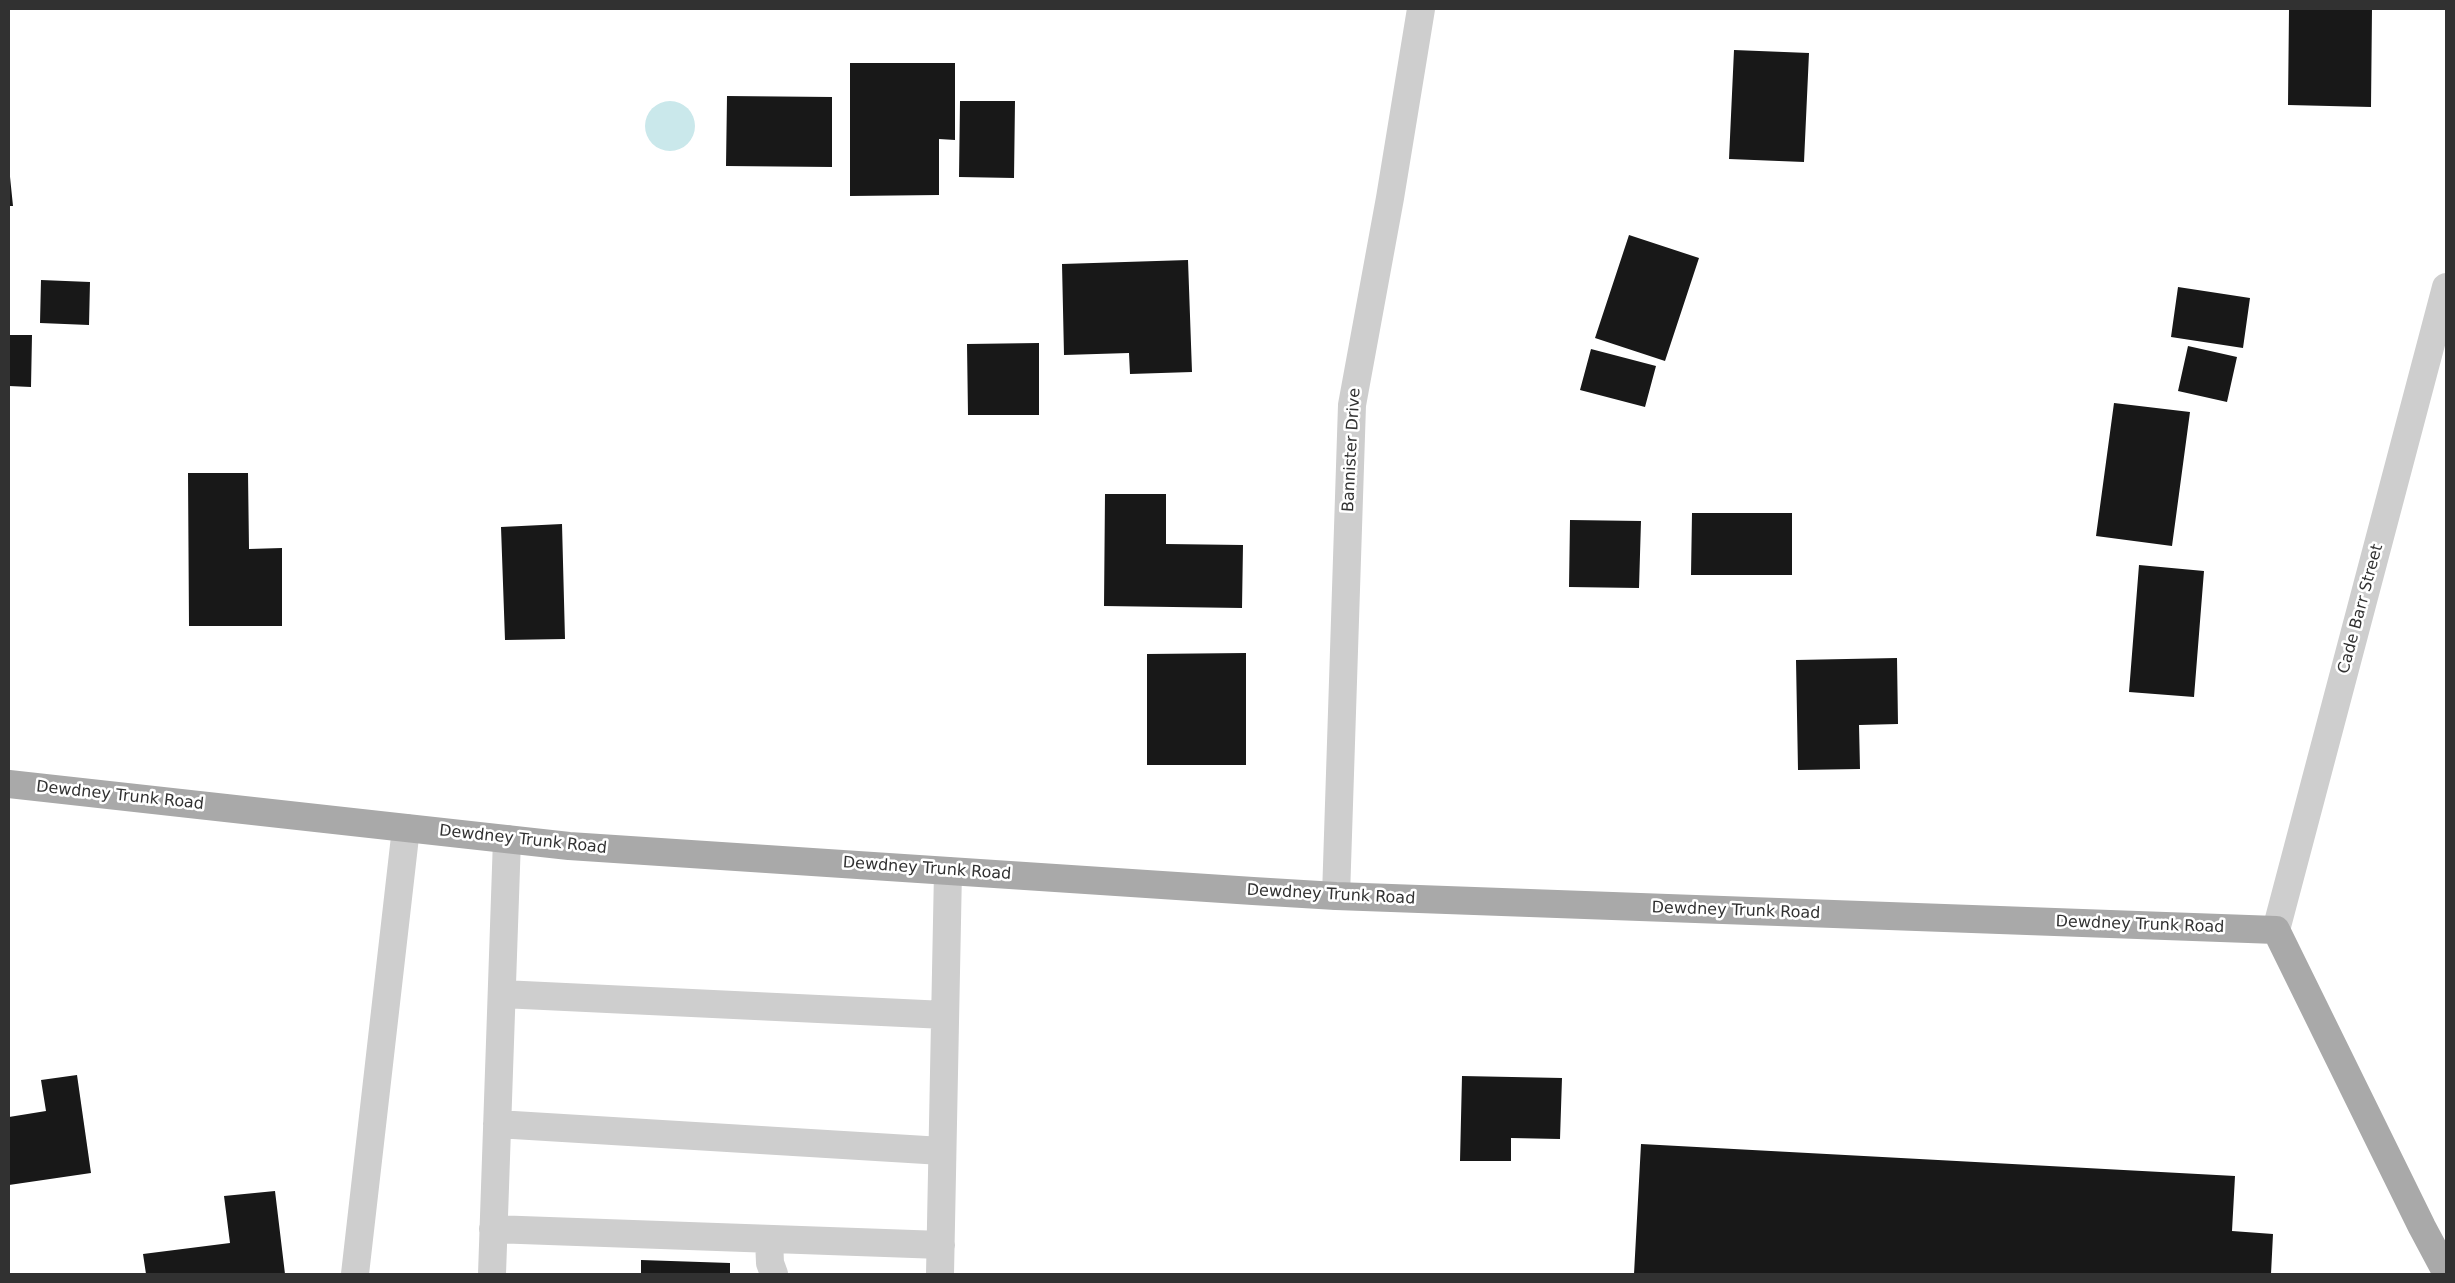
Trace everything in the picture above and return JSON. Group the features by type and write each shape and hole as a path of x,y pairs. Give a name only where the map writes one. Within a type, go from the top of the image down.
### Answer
{"main road":[{"name":"Dewdney Trunk Road","path":"9,784 569,846 1336,896 2276,930"},
{"path":"2276,930 2446,1272"}],"street":[{"name":"Bannister Drive","path":"1336,896 1352,406 1388,208 1420,9"},
{"name":"Cade Barr Street","path":"2276,930 2446,287"},
{"path":"355,1274 406,828"},
{"path":"492,1274 507,839"},
{"path":"940,1274 948,871"},
{"path":"502,994 945,1016"},
{"path":"497,1124 942,1151"},
{"path":"493,1229 941,1245"},
{"path":"769,1239 770,1263 774,1274"}],"water":[{"path":"675,101 688,108 694,116 694,136 688,144 680,150 665,151 652,144 646,136 645,121 652,108 660,102"}],"building":[{"path":"2289,9 2372,9 2371,107 2288,105"},
{"path":"1734,50 1809,53 1804,162 1729,159"},
{"path":"850,63 955,63 955,140 939,139 939,195 850,196"},
{"path":"727,96 832,97 832,167 726,166"},
{"path":"960,101 1015,101 1014,178 959,177"},
{"path":"9,167 13,206 9,206"},
{"path":"1629,235 1699,258 1665,361 1595,338"},
{"path":"1188,260 1192,372 1130,374 1129,353 1064,355 1062,264"},
{"path":"41,280 90,282 89,325 40,323"},
{"path":"2178,287 2250,298 2243,348 2171,337"},
{"path":"9,335 32,335 31,387 9,386"},
{"path":"1039,343 1039,415 968,415 967,344"},
{"path":"2188,346 2237,357 2227,402 2178,391"},
{"path":"1591,349 1656,366 1645,407 1580,390"},
{"path":"2114,403 2190,412 2172,546 2096,536"},
{"path":"188,473 248,473 249,549 282,548 282,626 189,626"},
{"path":"1105,494 1166,494 1166,544 1243,545 1242,608 1104,606"},
{"path":"1692,513 1792,513 1792,575 1691,575"},
{"path":"1570,520 1641,521 1639,588 1569,587"},
{"path":"562,524 565,639 505,640 501,527"},
{"path":"2139,565 2204,571 2194,697 2129,692"},
{"path":"1246,653 1246,765 1147,765 1147,654"},
{"path":"1897,658 1898,724 1859,725 1860,769 1798,770 1796,660"},
{"path":"77,1075 91,1173 9,1185 9,1117 46,1111 41,1080"},
{"path":"1462,1076 1562,1078 1560,1139 1511,1138 1511,1161 1460,1161"},
{"path":"1641,1144 2235,1176 2232,1231 2273,1234 2271,1274 1634,1274"},
{"path":"275,1191 285,1274 146,1274 143,1254 230,1243 224,1196"},
{"path":"641,1260 730,1263 730,1274 641,1274"}]}
